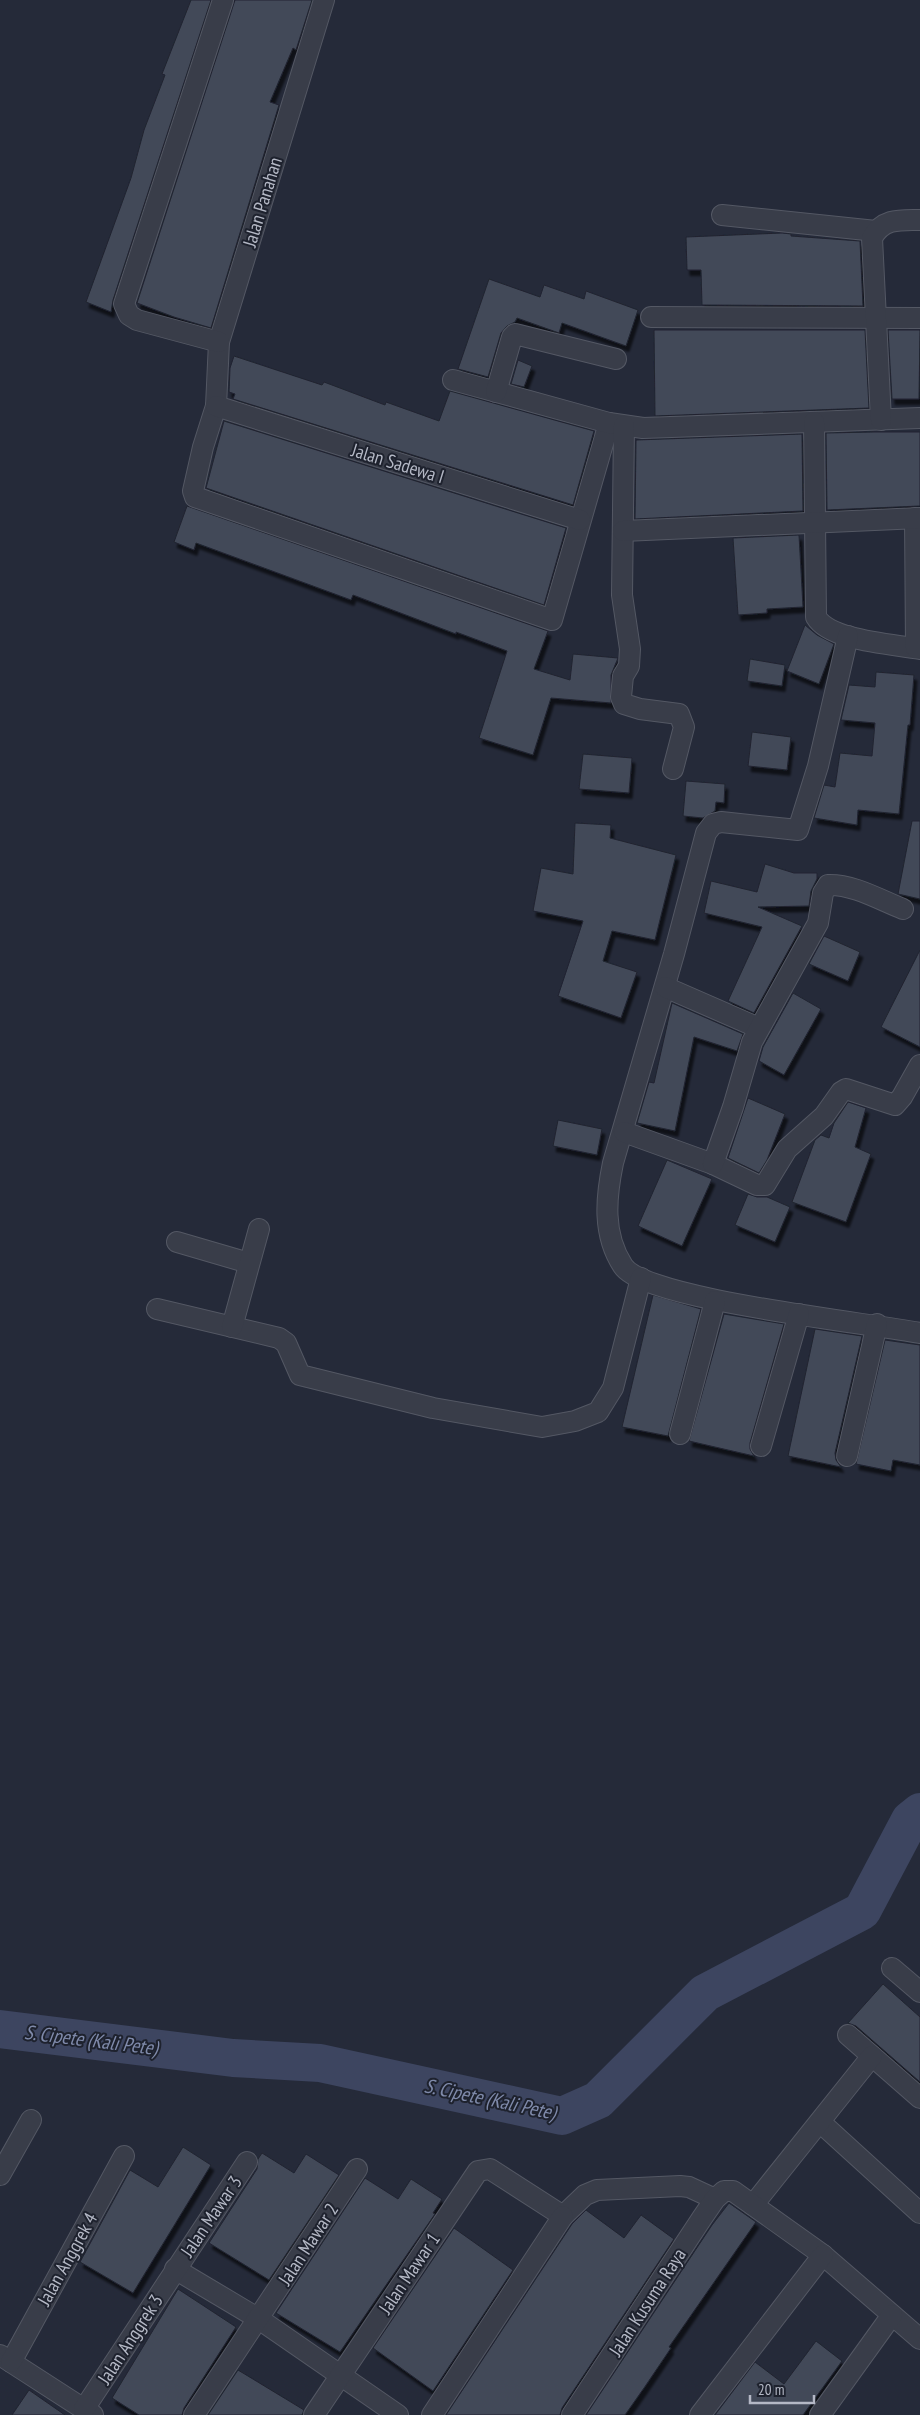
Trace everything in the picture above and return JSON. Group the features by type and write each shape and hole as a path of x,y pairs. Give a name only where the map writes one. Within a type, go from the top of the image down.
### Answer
{"street":[{"path":"218,342 137,320 129,315 124,304 223,0"},
{"name":"Jalan Panahan","path":"324,0 218,342 216,406 203,447 193,491 198,500 374,557 552,620 580,520"},
{"path":"722,215 876,231"},
{"path":"881,420 872,238 882,225 894,220 920,220"},
{"path":"651,317 920,318"},
{"path":"496,392 512,337 515,334 616,359"},
{"path":"453,380 616,424 643,428 920,418"},
{"name":"Jalan Sadewa I","path":"216,406 580,520"},
{"path":"623,531 816,523 918,518 918,648 848,636 822,626 816,617 816,523 814,422"},
{"path":"580,520 616,424"},
{"path":"616,424 623,531 622,595 630,649 628,666 622,676 621,697 624,704 679,714 684,727 673,769"},
{"path":"848,636 818,766 800,826 795,831 721,822 710,827 706,833 609,1184 606,1215 609,1232 623,1267 641,1278 714,1301 877,1324 920,1333"},
{"path":"713,1164 733,1108 752,1042 818,922 823,893 828,885 837,885 857,890 903,909"},
{"path":"664,987 759,1028"},
{"path":"624,1132 713,1164 757,1185 765,1185 787,1148 824,1116 841,1092 846,1089 895,1105 902,1097 920,1065"},
{"path":"232,1327 259,1229"},
{"path":"177,1242 249,1263"},
{"path":"157,1310 279,1338 286,1343 300,1375 433,1408 542,1427 575,1421 598,1412 613,1388 641,1278"},
{"path":"680,1434 714,1301"},
{"path":"761,1446 799,1314"},
{"path":"847,1456 877,1324"},
{"path":"892,1968 920,1992"},
{"path":"848,2035 920,2098"},
{"path":"753,2205 872,2056"},
{"path":"0,2175 31,2120"},
{"path":"820,2122 920,2213"},
{"name":"Jalan Anggrek 4","path":"5,2358 124,2156"},
{"name":"Jalan Mawar 3","path":"175,2269 247,2162"},
{"name":"Jalan Mawar 2","path":"194,2415 357,2169"},
{"name":"Jalan Mawar 1","path":"314,2415 478,2171 490,2169 563,2216"},
{"path":"432,2415 563,2216 585,2195 597,2190 680,2186 720,2195 733,2191 823,2255 920,2340"},
{"name":"Jalan Kusuma Raya","path":"572,2415 720,2195"},
{"path":"700,2415 823,2255"},
{"path":"175,2269 259,2319 398,2415"},
{"name":"Jalan Anggrek 3","path":"89,2412 175,2269"},
{"path":"820,2415 892,2315"},
{"path":"5,2358 89,2412"}],"building":[{"path":"191,0 211,0 113,300 111,312 86,302 131,178 144,130 165,75 162,74"},
{"path":"235,0 312,0 296,50 293,48 270,102 279,105 211,328 137,303"},
{"path":"791,234 791,236 860,241 863,306 702,305 701,270 687,270 686,237"},
{"path":"489,279 540,297 544,285 584,299 586,291 638,310 626,346 562,323 559,333 517,318 515,322 507,326 501,333 488,377 458,369"},
{"path":"654,330 865,330 869,408 655,416"},
{"path":"888,330 920,330 919,399 892,399"},
{"path":"234,356 322,385 324,382 385,405 386,402 439,421 450,391 594,431 573,505 233,399 235,394 229,392 230,368"},
{"path":"518,360 532,366 524,387 511,384"},
{"path":"224,421 566,528 544,605 206,488"},
{"path":"920,432 920,506 827,510 826,433"},
{"path":"802,434 803,511 635,519 636,440"},
{"path":"187,506 548,631 534,669 570,680 573,654 618,658 611,675 611,703 551,698 533,755 479,738 507,651 353,595 351,600 196,543 194,550 174,542"},
{"path":"799,535 803,607 767,609 767,613 738,615 733,538"},
{"path":"805,625 817,635 834,644 819,684 787,671"},
{"path":"750,659 785,665 782,686 747,681"},
{"path":"876,672 914,675 899,814 858,810 857,825 814,818 824,785 835,787 840,753 872,756 875,723 841,720 849,685 875,687"},
{"path":"752,732 791,737 787,770 748,766"},
{"path":"583,754 632,758 629,793 579,789"},
{"path":"686,781 725,784 724,803 716,802 715,811 703,818 683,816"},
{"path":"912,821 920,821 920,899 898,894"},
{"path":"575,823 611,825 610,838 676,855 655,940 612,931 603,961 637,972 621,1018 558,996 583,921 533,911 541,868 573,874"},
{"path":"765,864 794,873 817,873 817,879 811,891 809,906 758,907 802,926 754,1013 728,1001 762,927 704,913 711,881 757,892"},
{"path":"824,936 860,952 848,981 809,964"},
{"path":"920,950 920,1047 881,1027"},
{"path":"793,993 821,1009 784,1075 759,1061 763,1047"},
{"path":"672,1003 743,1034 737,1051 694,1037 675,1131 637,1123 649,1082 654,1083"},
{"path":"748,1098 785,1114 767,1160 759,1173 728,1158"},
{"path":"848,1102 866,1108 855,1147 871,1154 846,1222 792,1202 815,1140 821,1135 829,1138 834,1123"},
{"path":"558,1120 602,1129 597,1155 553,1146"},
{"path":"667,1160 712,1179 682,1246 638,1226"},
{"path":"748,1194 757,1197 767,1197 790,1207 775,1242 735,1225"},
{"path":"653,1295 701,1309 668,1436 622,1427"},
{"path":"724,1314 784,1324 750,1443 750,1449 754,1456 689,1441"},
{"path":"815,1329 862,1336 835,1453 836,1460 841,1467 788,1456"},
{"path":"885,1340 920,1345 920,1465 893,1460 891,1471 856,1464"},
{"path":"883,1984 920,2017 920,2082 856,2026 848,2023"},
{"path":"183,2147 211,2165 133,2293 80,2262 130,2170 158,2187"},
{"path":"262,2153 294,2173 306,2154 339,2175 269,2280 209,2243 257,2169 258,2159"},
{"path":"365,2178 398,2199 411,2179 442,2199 433,2213 435,2214 340,2352 276,2313"},
{"path":"729,2203 756,2222 669,2347 671,2348 625,2415 586,2415 712,2225"},
{"path":"586,2210 624,2238 641,2215 674,2239 562,2408 560,2415 446,2415 572,2224"},
{"path":"454,2228 513,2270 433,2391 373,2348"},
{"path":"178,2289 236,2327 184,2408 182,2415 139,2415 112,2398"},
{"path":"816,2341 842,2361 803,2415 715,2415 755,2362 784,2384"},
{"path":"238,2370 304,2410 302,2415 208,2415"},
{"path":"29,2390 65,2415 12,2415"}],"waterway":[{"name":"S. Cipete (Kali Pete)","path":"0,2029 233,2058 320,2063 562,2116 598,2100 705,1993 862,1911 910,1820 920,1812"}]}
